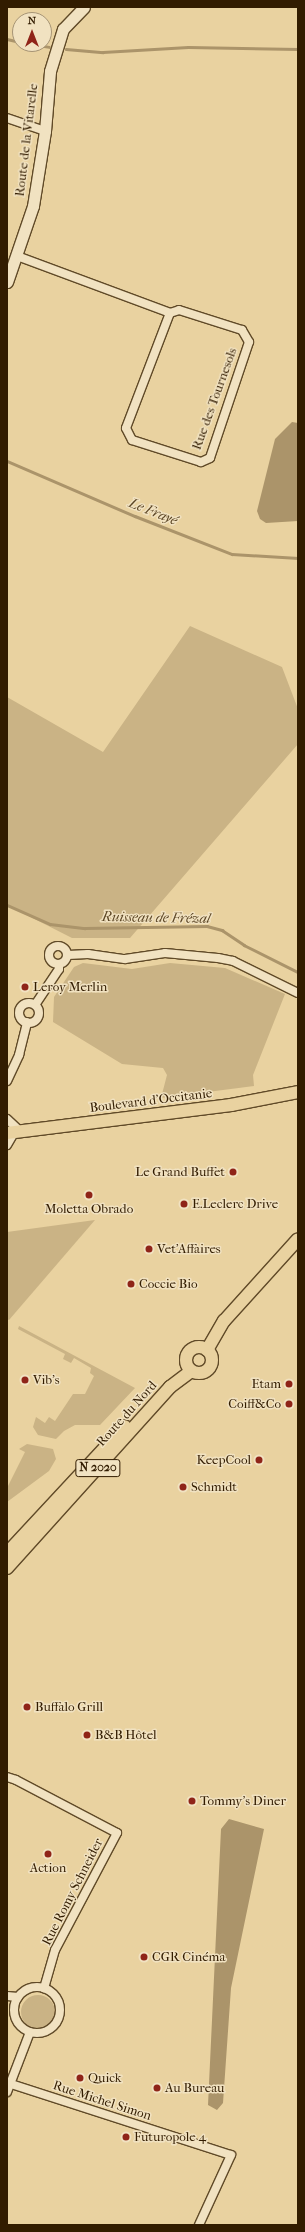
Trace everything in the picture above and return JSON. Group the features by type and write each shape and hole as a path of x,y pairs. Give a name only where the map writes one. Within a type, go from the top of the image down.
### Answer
{"main road":[{"name":"Boulevard d'Occitanie","path":"14,1133 231,1105 298,1092"},
{"path":"207,1350 224,1321 298,1239"},
{"path":"199,1347 207,1350 210,1355 210,1366 203,1372 189,1367 186,1356 191,1350 199,1347"},
{"name":"Route du Nord","path":"7,1553 165,1382 189,1367"},
{"name":"Route du Nord","path":"7,1568 170,1386 189,1367"}],"street":[{"name":"Route de la Vitarelle","path":"7,282 33,206 45,131 50,71 63,29 84,7"},
{"path":"7,118 45,131"},
{"name":"Rue des Tournesols","path":"17,256 170,313 179,310 242,330 248,342 210,458 201,462 132,440 126,428 170,313"},
{"path":"58,964 50,959 51,949 62,946 68,955"},
{"path":"68,955 88,954 125,959 165,953 218,958 233,961 298,993"},
{"path":"58,964 65,961 68,955"},
{"path":"35,1005 59,969 58,964"},
{"path":"28,1003 35,1005 39,1011 37,1018 27,1022 20,1018 19,1010 28,1003"},
{"path":"7,1081 20,1055 27,1022"},
{"path":"7,1120 14,1133 7,1145"},
{"name":"Rue Romy Schneider","path":"7,1777 16,1780 117,1833 56,1950 44,1988"},
{"path":"44,1988 57,1998 60,2015 48,2031 30,2032 20,2026 11,2007 18,1998 30,1989 44,1988"},
{"path":"7,1996 18,1998"},
{"path":"7,2092 30,2032"},
{"name":"Rue Michel Simon","path":"11,2084 231,2156 199,2225"}],"shaded area":[{"path":"292,422 298,423 298,521 266,523 260,519 257,511 275,439"},
{"path":"190,626 282,667 298,709 298,744 130,938 72,938 7,905 7,697 103,752"},
{"path":"83,963 132,969 170,963 225,968 285,994 253,1075 254,1086 161,1098 167,1075 163,1068 122,1064 53,1022 54,997 74,967"},
{"path":"95,1220 9,1320 7,1319 7,1232"},
{"path":"19,1326 135,1388 100,1425 75,1425 64,1431 56,1439 38,1435 33,1427 36,1417 45,1423 49,1417 55,1421 73,1394 85,1394 94,1376 90,1373 91,1368 74,1358 71,1363 63,1359 65,1354 18,1329"},
{"path":"27,1444 53,1449 56,1459 49,1471 7,1502 7,1488 25,1452 19,1449"},
{"path":"229,1819 264,1829 231,1988 223,2103 217,2110 208,2105 221,1829"},
{"path":"41,1995 50,2000 54,2005 54,2019 50,2024 45,2028 35,2029 31,2028 22,2019 21,2009 22,2005 31,1996"}],"waterway":[{"path":"7,39 12,40"},
{"path":"66,49 103,52 188,47 298,49"},
{"name":"Le Frayé","path":"7,461 135,516 232,554 298,558"},
{"name":"Ruisseau de Frézal","path":"7,905 50,924 85,928 207,926 222,930 244,945 298,972"}],"place":[{"name":"Leroy Merlin","path":"25,987"},
{"name":"Le Grand Buffet","path":"233,1172"},
{"name":"Moletta Obrado","path":"89,1195"},
{"name":"E.Leclerc Drive","path":"184,1204"},
{"name":"Vet'Affaires","path":"149,1249"},
{"name":"Coccie Bio","path":"131,1284"},
{"name":"Vib's","path":"25,1380"},
{"name":"Etam","path":"289,1384"},
{"name":"Coiff&Co","path":"289,1404"},
{"name":"KeepCool","path":"259,1460"},
{"name":"Schmidt","path":"183,1487"},
{"name":"Buffalo Grill","path":"27,1707"},
{"name":"B&B Hôtel","path":"87,1735"},
{"name":"Tommy's Diner","path":"192,1801"},
{"name":"Action","path":"48,1854"},
{"name":"CGR Cinéma","path":"144,1957"},
{"name":"Quick","path":"80,2078"},
{"name":"Au Bureau","path":"157,2088"},
{"name":"Futuropole 4","path":"126,2137"}]}
